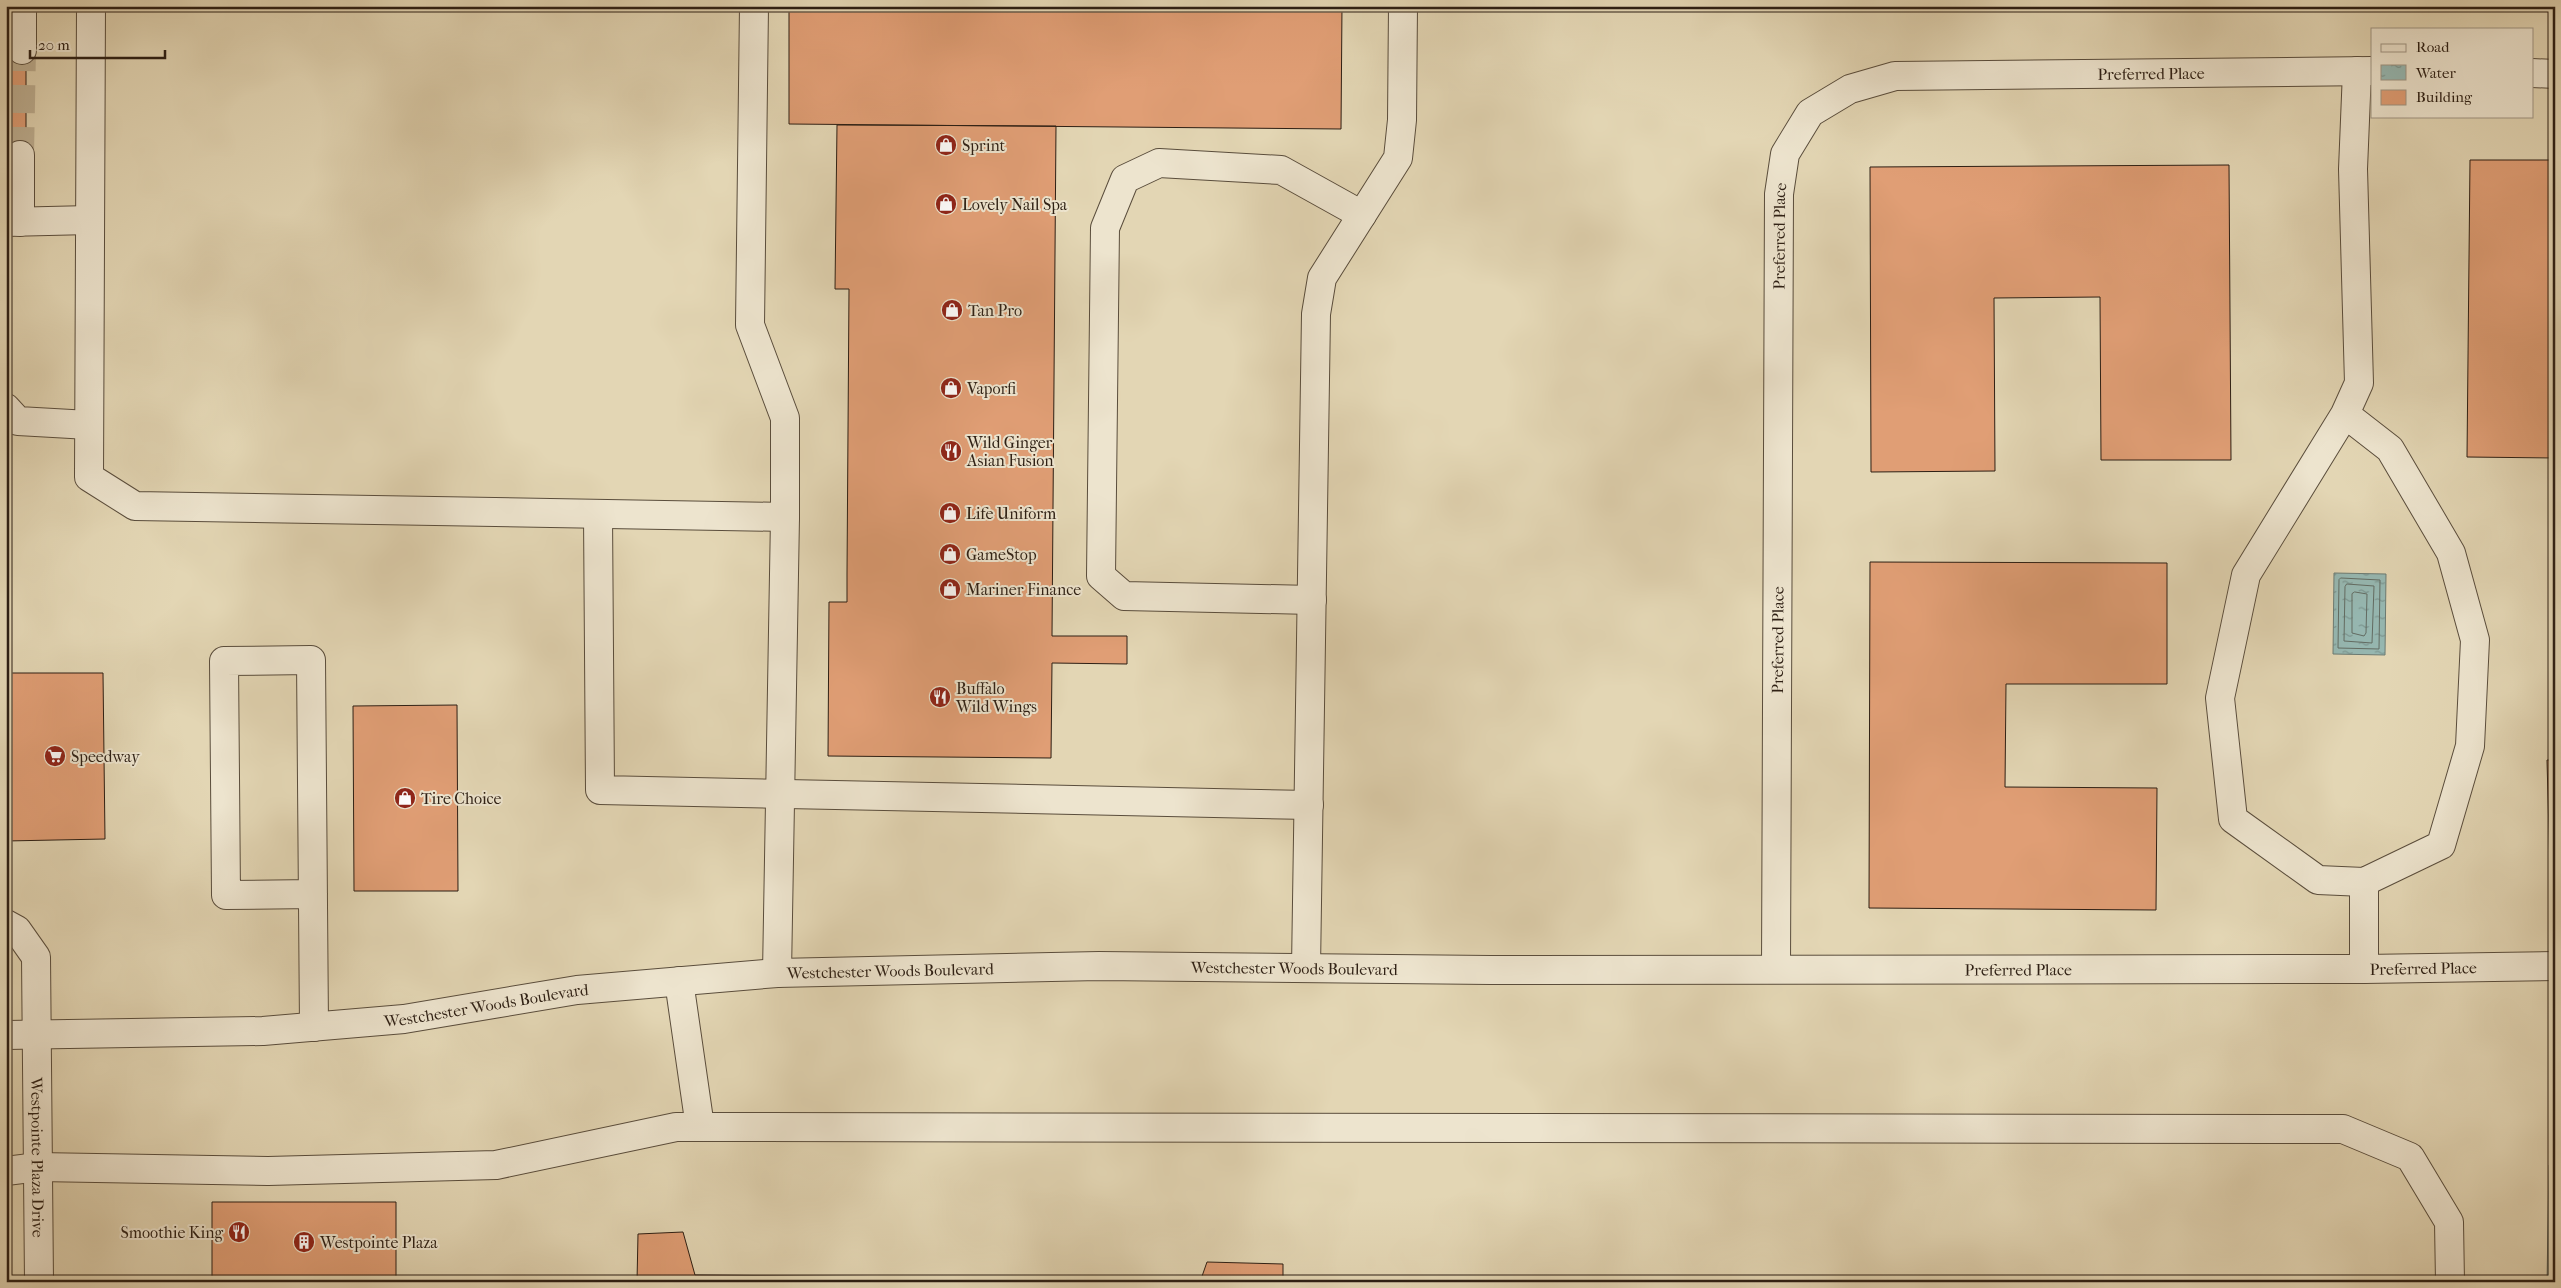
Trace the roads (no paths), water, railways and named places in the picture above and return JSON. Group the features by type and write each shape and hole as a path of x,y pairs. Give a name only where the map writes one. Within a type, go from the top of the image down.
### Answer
{"street":[{"path":"22,6 22,50"},
{"path":"91,6 89,478 135,506 785,517"},
{"path":"754,6 750,325 785,418 777,974"},
{"path":"1306,968 1316,314 1322,278 1398,158 1402,120 1403,6"},
{"path":"2345,414 2390,449 2451,553 2475,640 2470,746 2442,845 2364,882 2318,880 2233,819 2220,698 2246,575 2345,414 2359,383 2353,169 2364,71"},
{"name":"Preferred Place","path":"2364,71 1895,76 1850,89 1810,113 1785,154 1780,194 1776,968 2364,969 2555,966"},
{"path":"2534,73 2555,74"},
{"path":"20,154 13,222 90,220"},
{"path":"1312,600 1124,596 1101,576 1105,228 1125,179 1159,163 1281,170 1362,215"},
{"path":"10,422 89,425"},
{"path":"598,514 600,790 1309,805"},
{"path":"313,894 226,895 224,661 311,660 313,894 314,1026"},
{"path":"2364,882 2364,969"},
{"name":"Westpointe Plaza Drive","path":"6,924 16,930 36,957 39,1282"},
{"name":"Westchester Woods Boulevard","path":"6,1035 263,1031 404,1019 577,990 777,974 1099,966 1490,970 1776,968"},
{"path":"679,981 700,1127"},
{"path":"6,1171 38,1167 268,1170 496,1165 676,1127 2344,1129 2410,1157 2450,1222 2450,1282"}],"water":[{"path":"2334,573 2386,574 2385,655 2333,654"},
{"path":"2555,1159 2555,1282 2547,1282 2549,1165"}],"tunnel":[{"path":"20,155 22,50"}],"place":[{"name":"Sprint","path":"946,145"},
{"name":"Lovely Nail Spa","path":"946,204"},
{"name":"Tan Pro","path":"952,310"},
{"name":"Vaporfi","path":"951,388"},
{"name":"Wild Ginger Asian Fusion","path":"951,451"},
{"name":"Life Uniform","path":"950,513"},
{"name":"GameStop","path":"950,554"},
{"name":"Mariner Finance","path":"950,589"},
{"name":"Buffalo Wild Wings","path":"940,697"},
{"name":"Speedway","path":"55,756"},
{"name":"Tire Choice","path":"405,798"},
{"name":"Smoothie King","path":"239,1232"},
{"name":"Westpointe Plaza","path":"304,1242"}]}
